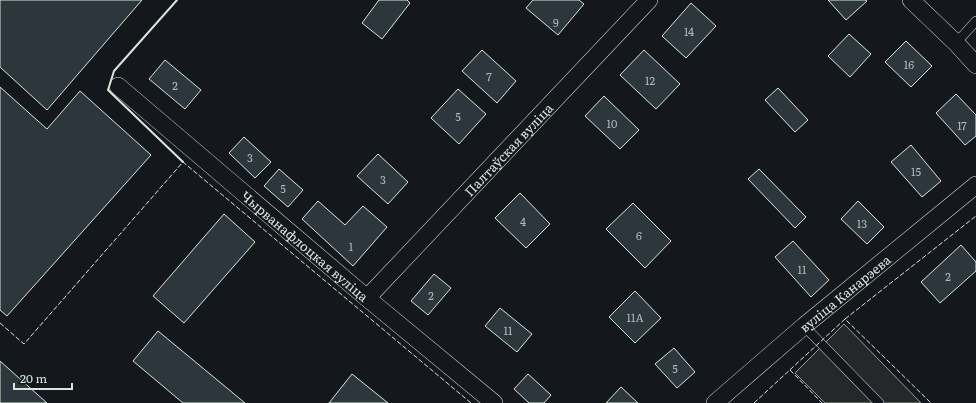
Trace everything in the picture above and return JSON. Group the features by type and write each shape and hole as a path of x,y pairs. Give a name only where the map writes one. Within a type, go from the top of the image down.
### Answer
{"street":[{"name":"Палтаўская вуліца","path":"367,298 650,0"},
{"path":"911,0 956,43 976,65"},
{"name":"Чырванафлоцкая вуліца","path":"118,86 367,298 494,403"},
{"name":"вуліца Канарэева","path":"715,403 804,326 976,185"}],"lane":[{"path":"956,43 976,21"},
{"path":"804,326 879,403"}],"shaded area":[{"path":"844,324 921,403 825,403 795,373"}],"building":[{"path":"0,0 142,0 47,110 0,67"},
{"path":"379,0 407,0 410,3 382,39 362,23"},
{"path":"533,0 579,0 584,4 558,35 526,8"},
{"path":"828,0 865,0 867,1 846,20"},
{"path":"691,3 716,26 686,58 662,36"},
{"path":"849,34 871,54 850,77 828,56"},
{"path":"906,41 932,66 911,87 885,62"},
{"path":"482,50 516,81 497,103 462,71"},
{"path":"644,50 680,84 656,109 620,75"},
{"path":"165,60 201,90 185,109 149,79"},
{"path":"0,87 47,129 80,91 151,155 7,316 0,310"},
{"path":"778,88 808,120 795,132 765,100"},
{"path":"458,89 486,114 459,144 431,118"},
{"path":"956,94 976,115 976,136 965,145 936,113"},
{"path":"604,96 639,130 620,149 585,116"},
{"path":"244,137 271,162 255,178 229,153"},
{"path":"911,145 941,181 922,197 891,162"},
{"path":"378,154 408,182 388,204 357,176"},
{"path":"279,169 303,190 288,207 264,186"},
{"path":"759,169 806,217 795,228 748,179"},
{"path":"520,193 550,224 526,248 495,218"},
{"path":"318,201 345,225 363,206 387,227 353,266 302,219"},
{"path":"858,201 884,227 867,244 841,219"},
{"path":"633,203 671,241 645,268 606,229"},
{"path":"224,214 255,242 184,323 153,296"},
{"path":"793,241 829,280 811,297 775,257"},
{"path":"961,245 976,262 976,271 940,303 921,282"},
{"path":"434,274 451,288 428,315 411,301"},
{"path":"635,291 661,318 635,343 609,317"},
{"path":"500,308 532,334 517,352 485,326"},
{"path":"158,331 245,403 183,403 133,361"},
{"path":"674,348 695,372 677,388 655,364"},
{"path":"0,361 47,403 0,403"},
{"path":"352,374 388,403 329,403"},
{"path":"528,374 551,395 544,403 529,403 514,389"},
{"path":"621,387 638,403 606,403"}],"fence":[{"path":"0,323 24,344 183,162 471,403"},
{"path":"845,319 976,216"},
{"path":"754,403 845,319 931,403"},
{"path":"790,370 822,403"}],"wall":[{"path":"177,0 114,71 108,90 183,162"}]}
